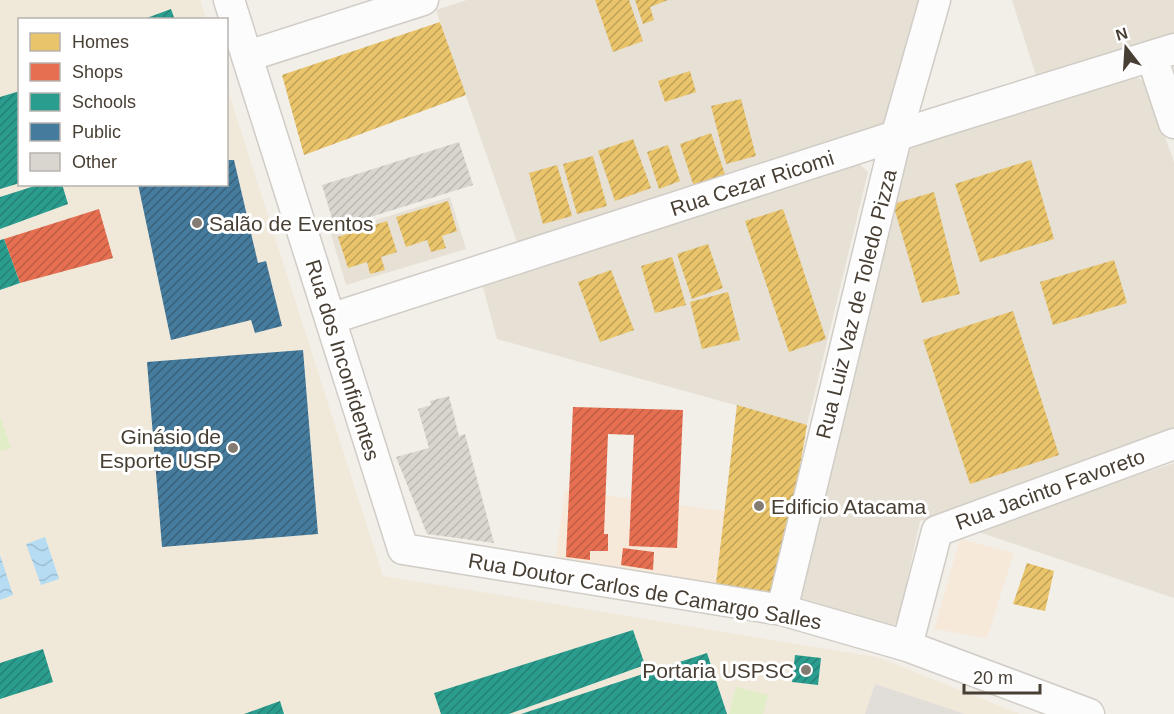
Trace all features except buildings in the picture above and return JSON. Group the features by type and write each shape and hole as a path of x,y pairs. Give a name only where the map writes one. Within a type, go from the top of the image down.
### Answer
{"street":[{"name":"Rua dos Inconfidentes","path":"230,0 403,549"},
{"path":"248,56 423,0"},
{"name":"Rua Luiz Vaz de Toledo Pizza","path":"782,610 896,137 935,0"},
{"path":"1163,53 1174,123"},
{"name":"Rua Cezar Ricomi","path":"330,319 939,122 1163,53"},
{"name":"Rua Jacinto Favoreto","path":"907,646 937,531 1174,444"},
{"name":"Rua Doutor Carlos de Camargo Salles","path":"403,549 782,610 907,646 1089,714"}],"shaded area":[{"path":"0,0 200,0 206,18 18,18 18,186 228,186 228,90 383,576 877,657 1020,714 0,714"},
{"path":"467,0 927,0 889,127 519,248 436,10"},
{"path":"1012,0 1174,0 1174,48 1038,82"},
{"path":"1126,74 1143,80 1148,88 1174,162 1174,436 920,521 899,617 894,626 882,629 802,606 793,592 902,147"},
{"path":"858,163 868,172 807,425 497,339 482,283"},
{"path":"450,197 466,249 346,285 331,234"},
{"path":"1174,463 1174,598 970,529"},
{"path":"565,490 776,518 759,597 555,563"},
{"path":"960,539 1014,553 987,638 934,629"},
{"path":"875,684 965,714 865,714"}],"green space":[{"path":"0,416 11,448 0,451"},
{"path":"736,687 768,695 763,714 729,714"}],"water":[{"path":"45,537 59,579 41,585 26,544"},
{"path":"0,555 13,595 0,600"}],"place":[{"name":"Salão de Eventos","path":"197,223"},
{"name":"Ginásio de Esporte USP","path":"233,448"},
{"name":"Edificio Atacama","path":"759,506"},
{"name":"Portaria USPSC","path":"806,670"}]}
